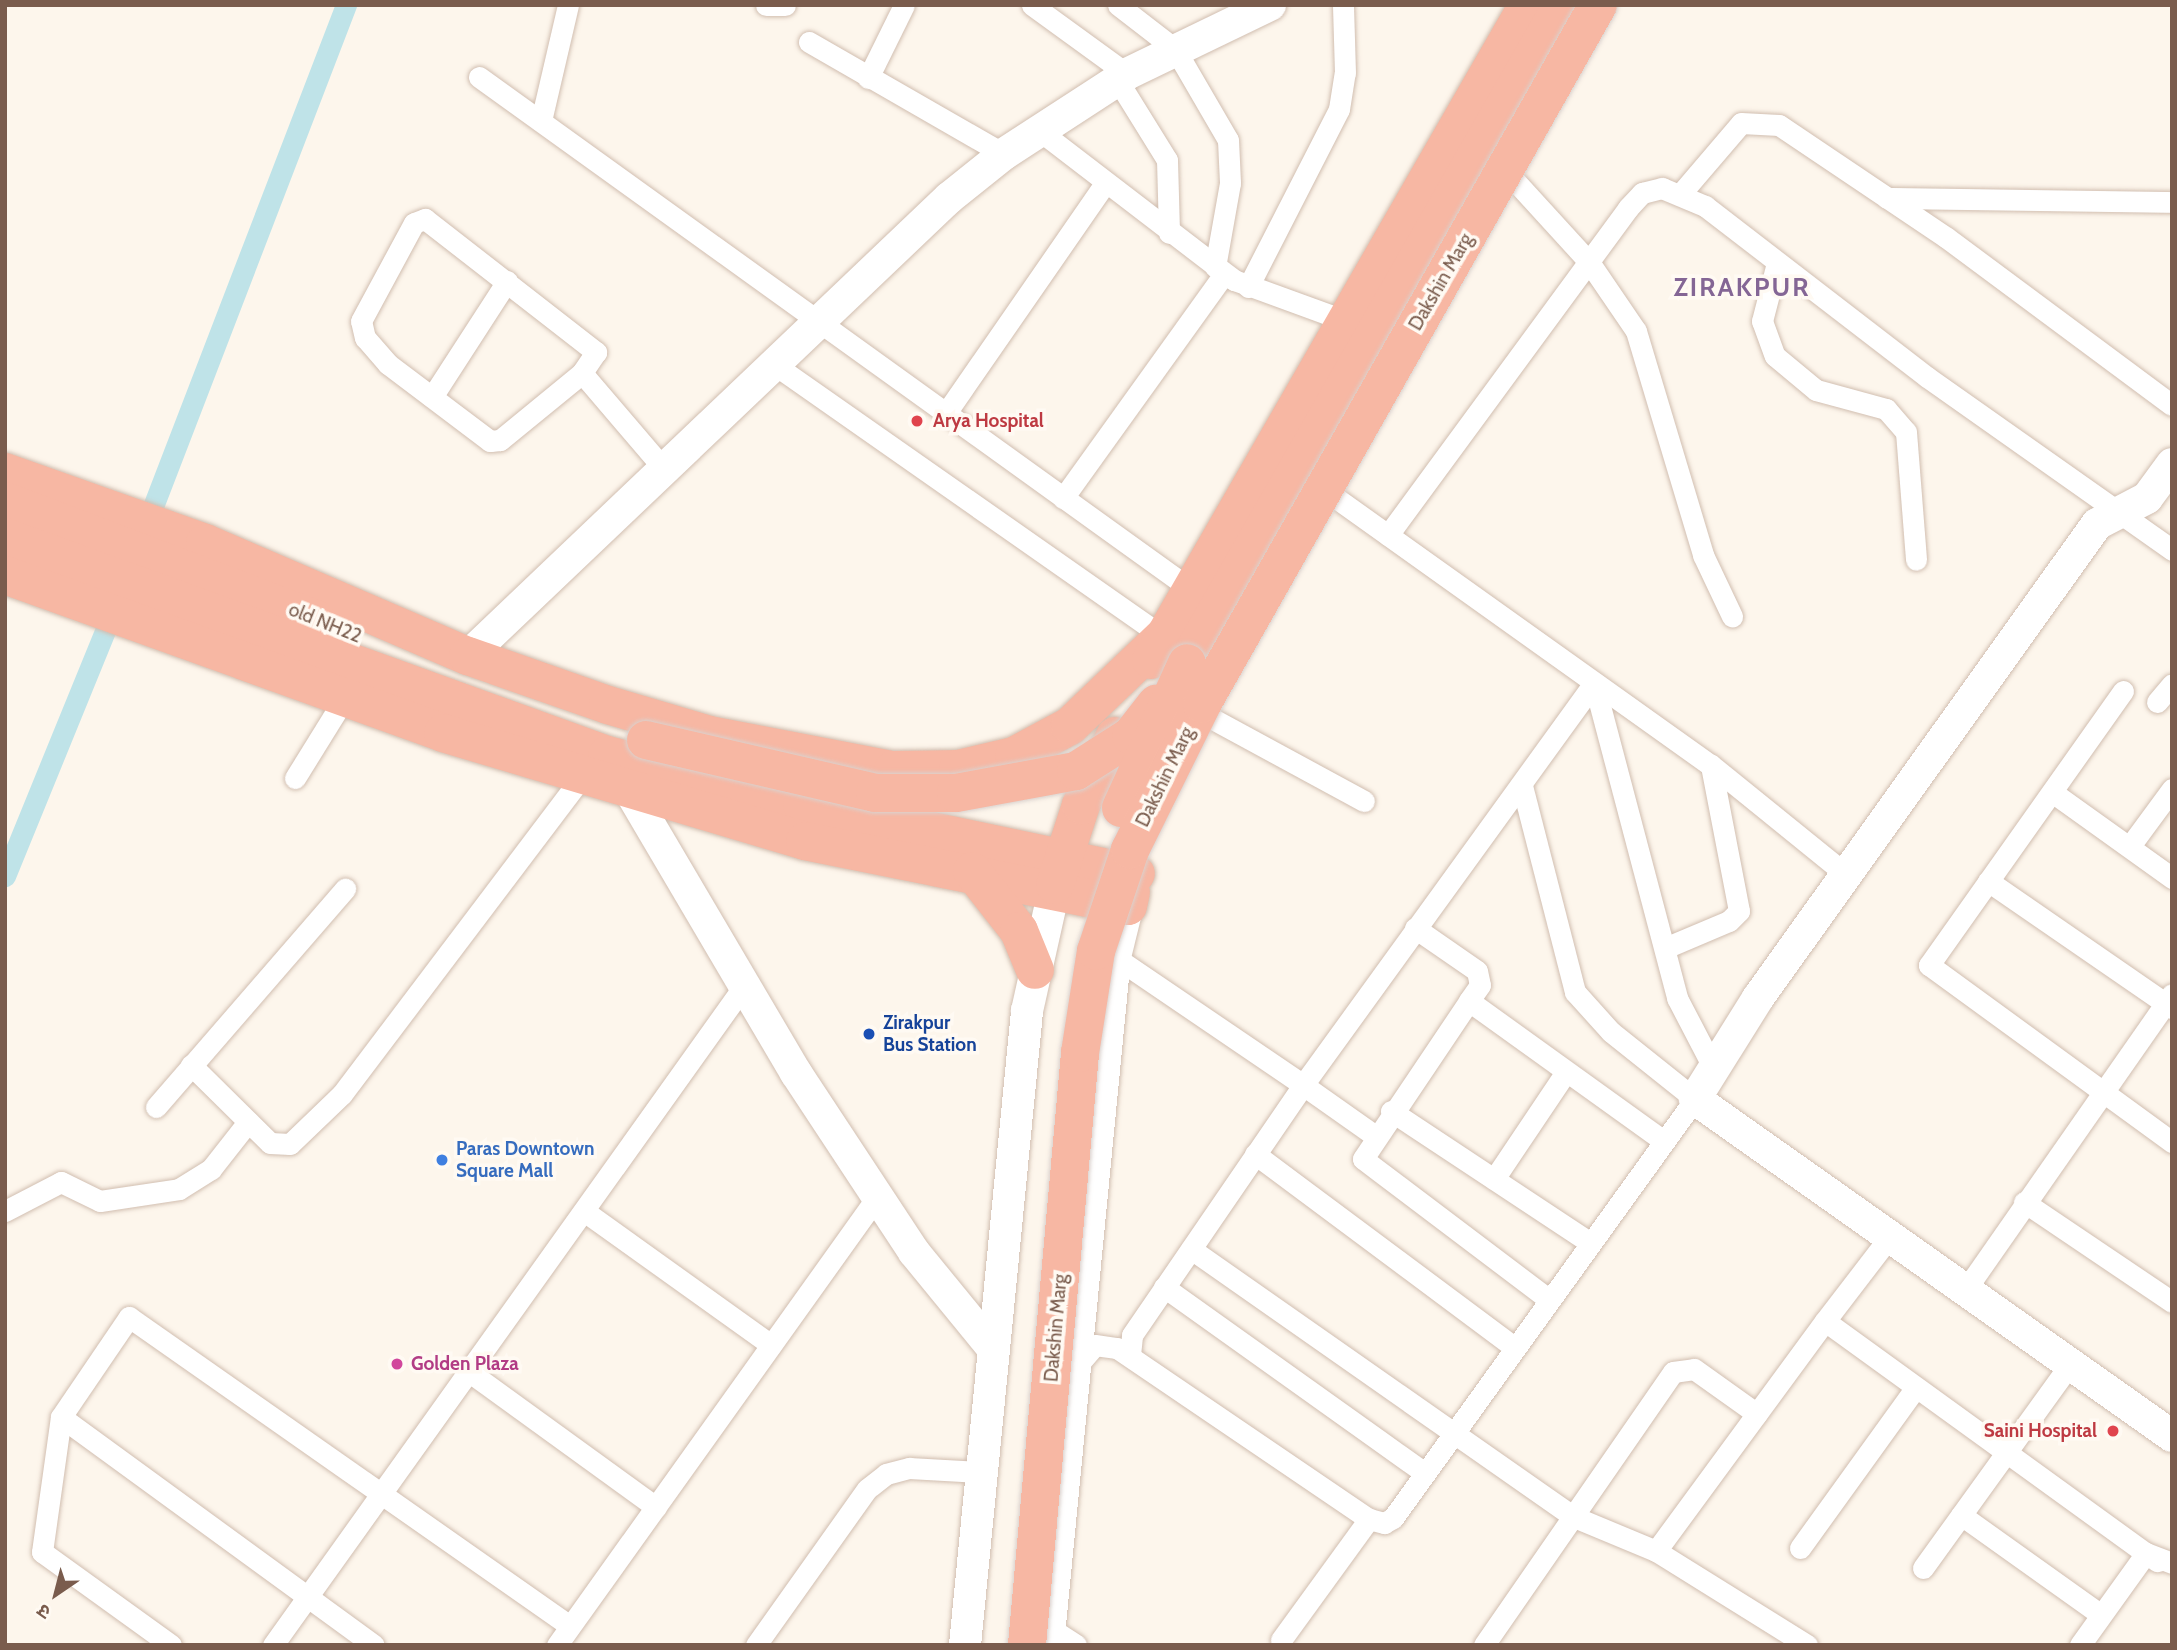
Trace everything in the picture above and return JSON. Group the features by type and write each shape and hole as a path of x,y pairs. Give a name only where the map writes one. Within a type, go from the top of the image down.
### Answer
{"highway":[{"name":"Dakshin Marg","path":"1002,1645 1071,954 1175,650 1189,588 1528,5"},
{"path":"11,505 188,571 468,656 709,735 893,770 958,769 1014,756 1070,726 1175,650 1563,5"},
{"name":"Dakshin Marg","path":"1042,1639 1080,1053 1096,951 1130,850 1202,704 1598,5"},
{"path":"11,505 188,571 607,755 1058,875 1132,890 1211,718 1618,5"},
{"name":"old NH22","path":"188,571 462,678 646,740 875,793 956,793 1076,771 1131,736 1175,650"},
{"path":"5,575 170,638 344,699 805,841 972,871 1058,875"},
{"name":"Dakshin Marg","path":"1058,875 1175,650"},
{"path":"972,871 1019,931 1035,970"}],"street":[{"path":"541,121 568,5"},
{"path":"766,5 785,5"},
{"path":"869,78 904,5"},
{"path":"1032,5 1123,78 1167,160 1169,233"},
{"path":"1063,498 1219,270 1230,183 1228,140 1175,49 1118,5"},
{"path":"1248,287 1339,109 1343,5"},
{"path":"468,656 663,468 1004,154 1036,128 1248,9"},
{"path":"809,42 1004,154"},
{"path":"480,77 1189,588"},
{"path":"1683,191 1741,123 1765,119 1886,198 2172,405"},
{"path":"1036,128 1103,186 1219,270 1248,287 1344,320"},
{"path":"1516,182 1589,262 1646,352 1703,555 1732,616"},
{"path":"946,413 1103,186"},
{"path":"1388,534 1642,193 1683,191 1777,263 2172,550"},
{"path":"1886,198 2172,202"},
{"path":"420,218 441,229 596,352 582,373 500,440 490,441 388,364 365,338 361,321 414,223 420,218"},
{"path":"1777,263 1762,321 1775,356 1816,390 1886,409 1906,432 1916,560"},
{"path":"432,397 507,281"},
{"path":"775,365 1175,650"},
{"path":"582,373 663,468"},
{"path":"1074,1370 1095,1345 1130,1355 1369,1519 1390,1522 1589,1242 1695,1099 1847,875 2097,524 2147,498 2172,464"},
{"path":"1336,498 1711,765 1847,875"},
{"path":"1130,1355 1132,1335 1255,1154 1415,928 1522,786 1594,683"},
{"path":"1594,683 1682,1014 1714,1069"},
{"path":"2157,702 2172,684"},
{"path":"2123,691 1928,965 2172,1142"},
{"path":"295,778 344,699"},
{"path":"1211,718 1364,801"},
{"path":"1665,948 1729,921 1739,911 1711,765"},
{"path":"191,1065 270,1143 290,1144 342,1094 585,773"},
{"path":"1522,786 1575,992 1611,1032 1695,1099 1891,1236 2068,1367 2172,1436"},
{"path":"628,788 744,986 877,1197 992,1346"},
{"path":"2130,846 2171,791"},
{"path":"2052,792 2172,878"},
{"name":"Dakshin Marg","path":"965,1645 992,1346 1035,970 1058,875"},
{"path":"1964,1292 2024,1202 2170,1002 1988,881"},
{"path":"156,1107 345,889"},
{"name":"Dakshin Marg","path":"1042,1639 1074,1370 1115,957 1132,890"},
{"path":"1415,928 1477,971 1480,985 1374,1135 1364,1152 1368,1165 1548,1299"},
{"path":"1115,957 1374,1135"},
{"path":"273,1645 744,986"},
{"path":"1469,1001 1664,1141"},
{"path":"1494,1179 1566,1072"},
{"path":"1391,1111 1589,1242"},
{"path":"5,1210 61,1182 100,1201 179,1189 211,1169 248,1122"},
{"path":"1255,1154 1514,1347"},
{"path":"557,1645 877,1197"},
{"path":"2024,1202 2172,1302"},
{"path":"584,1211 771,1345"},
{"path":"1656,1551 1891,1236"},
{"path":"1191,1249 1572,1516 1656,1551 1807,1645"},
{"path":"1164,1287 1425,1473"},
{"path":"172,1645 42,1552 61,1417 129,1317 570,1626"},
{"path":"1825,1321 2172,1573"},
{"path":"1484,1645 1679,1367 1694,1369 1757,1413"},
{"path":"1923,1568 2068,1367"},
{"path":"468,1371 656,1507"},
{"path":"1800,1548 1916,1387"},
{"path":"61,1417 374,1645"},
{"path":"756,1645 867,1489 886,1474 909,1468 980,1472"},
{"path":"1961,1515 2100,1614"},
{"path":"1282,1640 1369,1519"},
{"path":"2146,1553 2172,1563"},
{"path":"2080,1645 2146,1553"},
{"path":"1042,1639 1076,1645"}],"waterway":[{"path":"144,530 346,5"},
{"path":"5,876 115,606"}],"place":[{"name":"Arya Hospital","path":"917,421"},
{"name":"Zirakpur Bus Station","path":"869,1034"},
{"name":"Paras Downtown Square Mall","path":"442,1160"},
{"name":"Golden Plaza","path":"397,1364"},
{"name":"Saini Hospital","path":"2113,1431"}],"district":[{"name":"ZIRAKPUR","path":"1742,288"}]}
